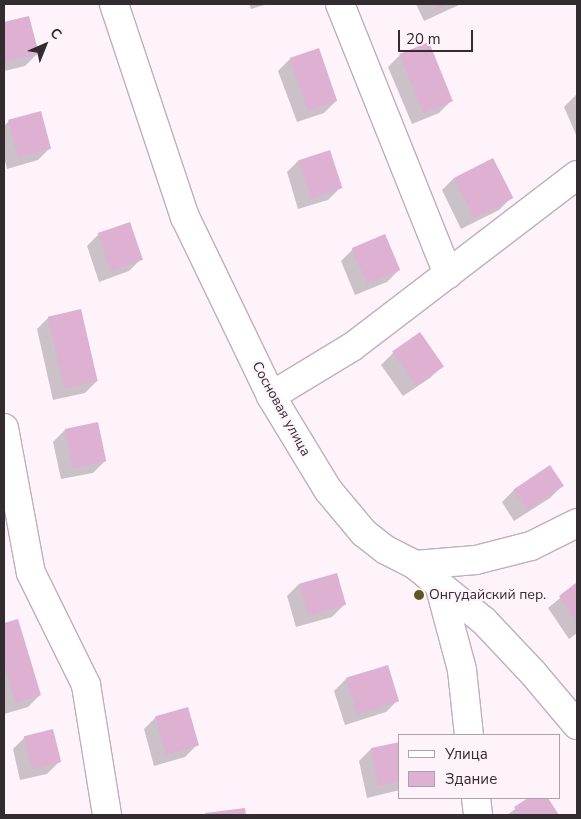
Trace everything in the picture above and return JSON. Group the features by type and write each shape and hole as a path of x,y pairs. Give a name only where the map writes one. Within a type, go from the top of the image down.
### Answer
{"street":[{"name":"Сосновая улица","path":"114,4 185,217 271,396 328,490 364,533 386,550 415,565 484,621 533,673 577,725"},
{"path":"340,4 448,274"},
{"path":"271,396 352,346 577,174"},
{"path":"4,428 31,574 86,686 107,815"},
{"path":"415,565 476,560 531,546 577,523"},
{"path":"439,584 462,670 469,734"},
{"path":"476,799 478,815"}],"building":[{"path":"433,4 450,4 436,10"},
{"path":"29,16 39,54 5,62 4,22"},
{"path":"429,42 453,101 423,113 399,54"},
{"path":"319,48 337,101 308,111 290,58"},
{"path":"41,111 51,149 18,157 8,120"},
{"path":"330,150 342,188 311,198 299,160"},
{"path":"493,158 513,198 474,218 454,178"},
{"path":"130,222 143,260 111,271 98,233"},
{"path":"385,234 400,270 367,284 352,248"},
{"path":"81,309 98,381 65,389 48,317"},
{"path":"420,332 444,366 416,386 392,352"},
{"path":"98,422 106,461 73,468 65,429"},
{"path":"550,465 564,486 528,510 514,490"},
{"path":"337,573 346,605 309,615 300,584"},
{"path":"577,582 577,622 559,596"},
{"path":"18,619 41,695 16,703 4,664 4,623"},
{"path":"388,665 399,701 357,714 346,678"},
{"path":"188,707 199,745 166,755 155,716"},
{"path":"53,729 61,762 32,769 24,736"},
{"path":"398,742 398,782 378,786 371,748"},
{"path":"526,799 549,799 559,815 519,815 514,807"},
{"path":"245,808 246,815 206,815 205,813"}],"place":[{"name":"Онгудайский пер.","path":"419,595"}]}
